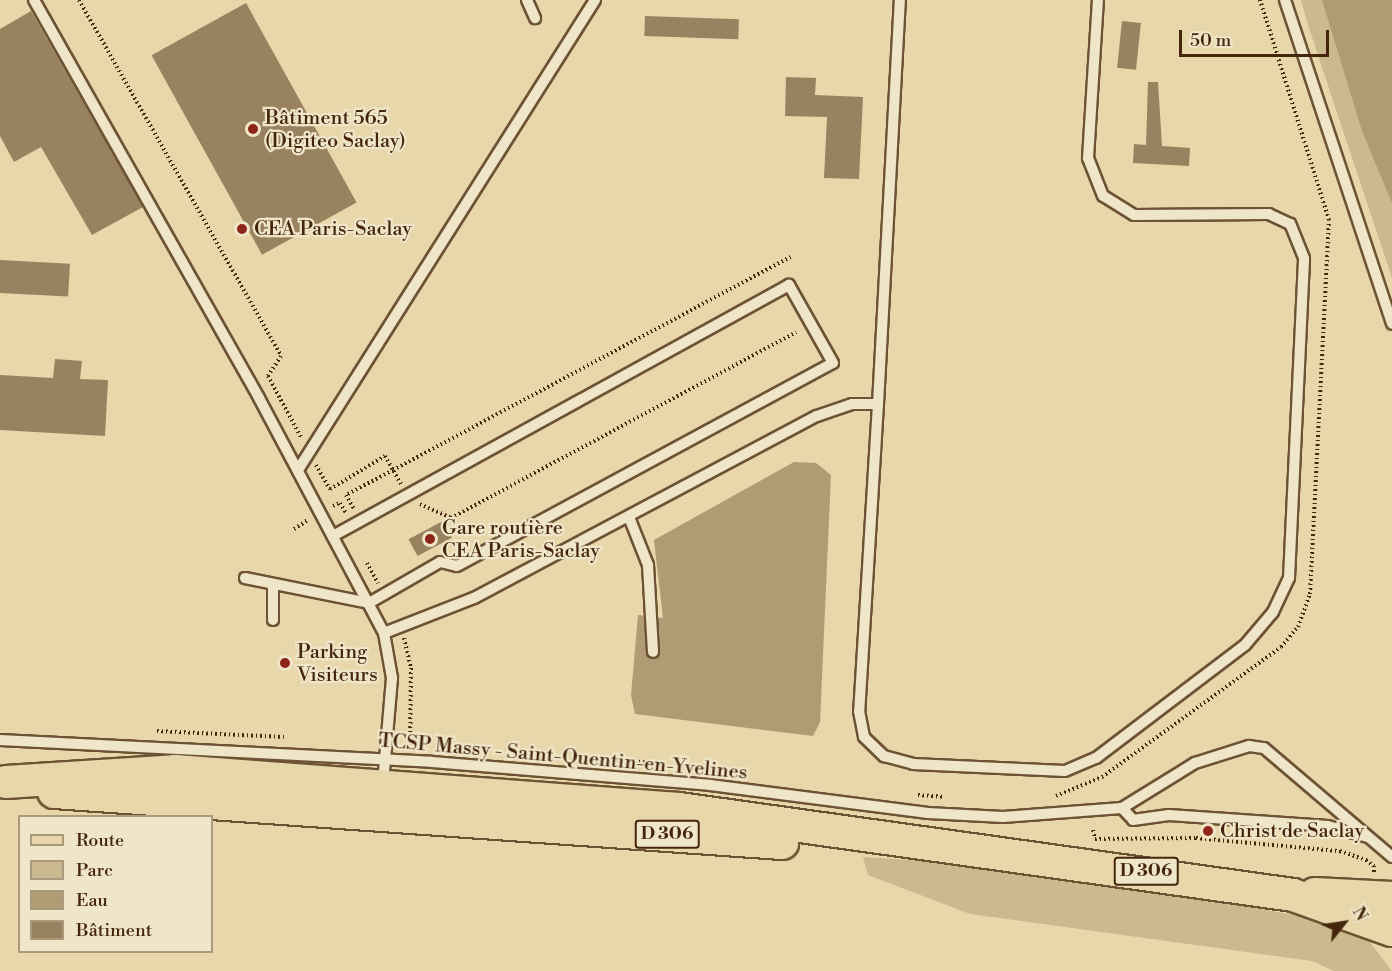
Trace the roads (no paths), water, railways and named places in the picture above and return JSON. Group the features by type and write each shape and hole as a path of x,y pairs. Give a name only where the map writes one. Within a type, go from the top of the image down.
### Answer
{"main road":[{"name":"D 306","path":"3,782 55,792 177,803 382,785 873,850 955,850 1122,867 1293,895 1392,898"},
{"name":"D 306","path":"1293,895 1392,930"}],"lane":[{"path":"34,0 298,470 384,633 392,678 382,785"},
{"path":"527,0 535,18"},
{"path":"298,470 595,0"},
{"path":"900,0 859,711 864,737 884,756 913,764 1049,774 1081,765 1245,645 1284,594 1304,258 1299,239 1290,224 1269,214 1134,215 1103,196 1088,158 1098,0"},
{"path":"1285,0 1392,324"},
{"path":"244,578 369,603 440,562 457,566 833,363 789,285 333,536"},
{"path":"384,633 474,598 817,416 852,404 878,404"},
{"path":"629,517 648,565 653,652"},
{"path":"273,584 273,620"},
{"name":"TCSP Massy - Saint-Quentin-en-Yvelines","path":"0,740 382,785 710,785 928,813 1003,817 1122,808"},
{"path":"1370,838 1328,826 1170,815 1133,820 1122,808 1195,763 1249,746 1287,762 1392,857"}],"water":[{"path":"1322,0 1392,0 1392,203 1362,131"},
{"path":"794,462 816,463 831,475 820,722 813,736 635,714 631,695 638,615 663,618 654,540"}],"place":[{"name":"Bâtiment 565 (Digiteo Saclay)","path":"253,129"},
{"name":"CEA Paris-Saclay","path":"242,229"},
{"name":"Gare routière CEA Paris-Saclay","path":"430,539"},
{"name":"Parking Visiteurs","path":"285,663"},
{"name":"Christ de Saclay","path":"1208,831"}]}
